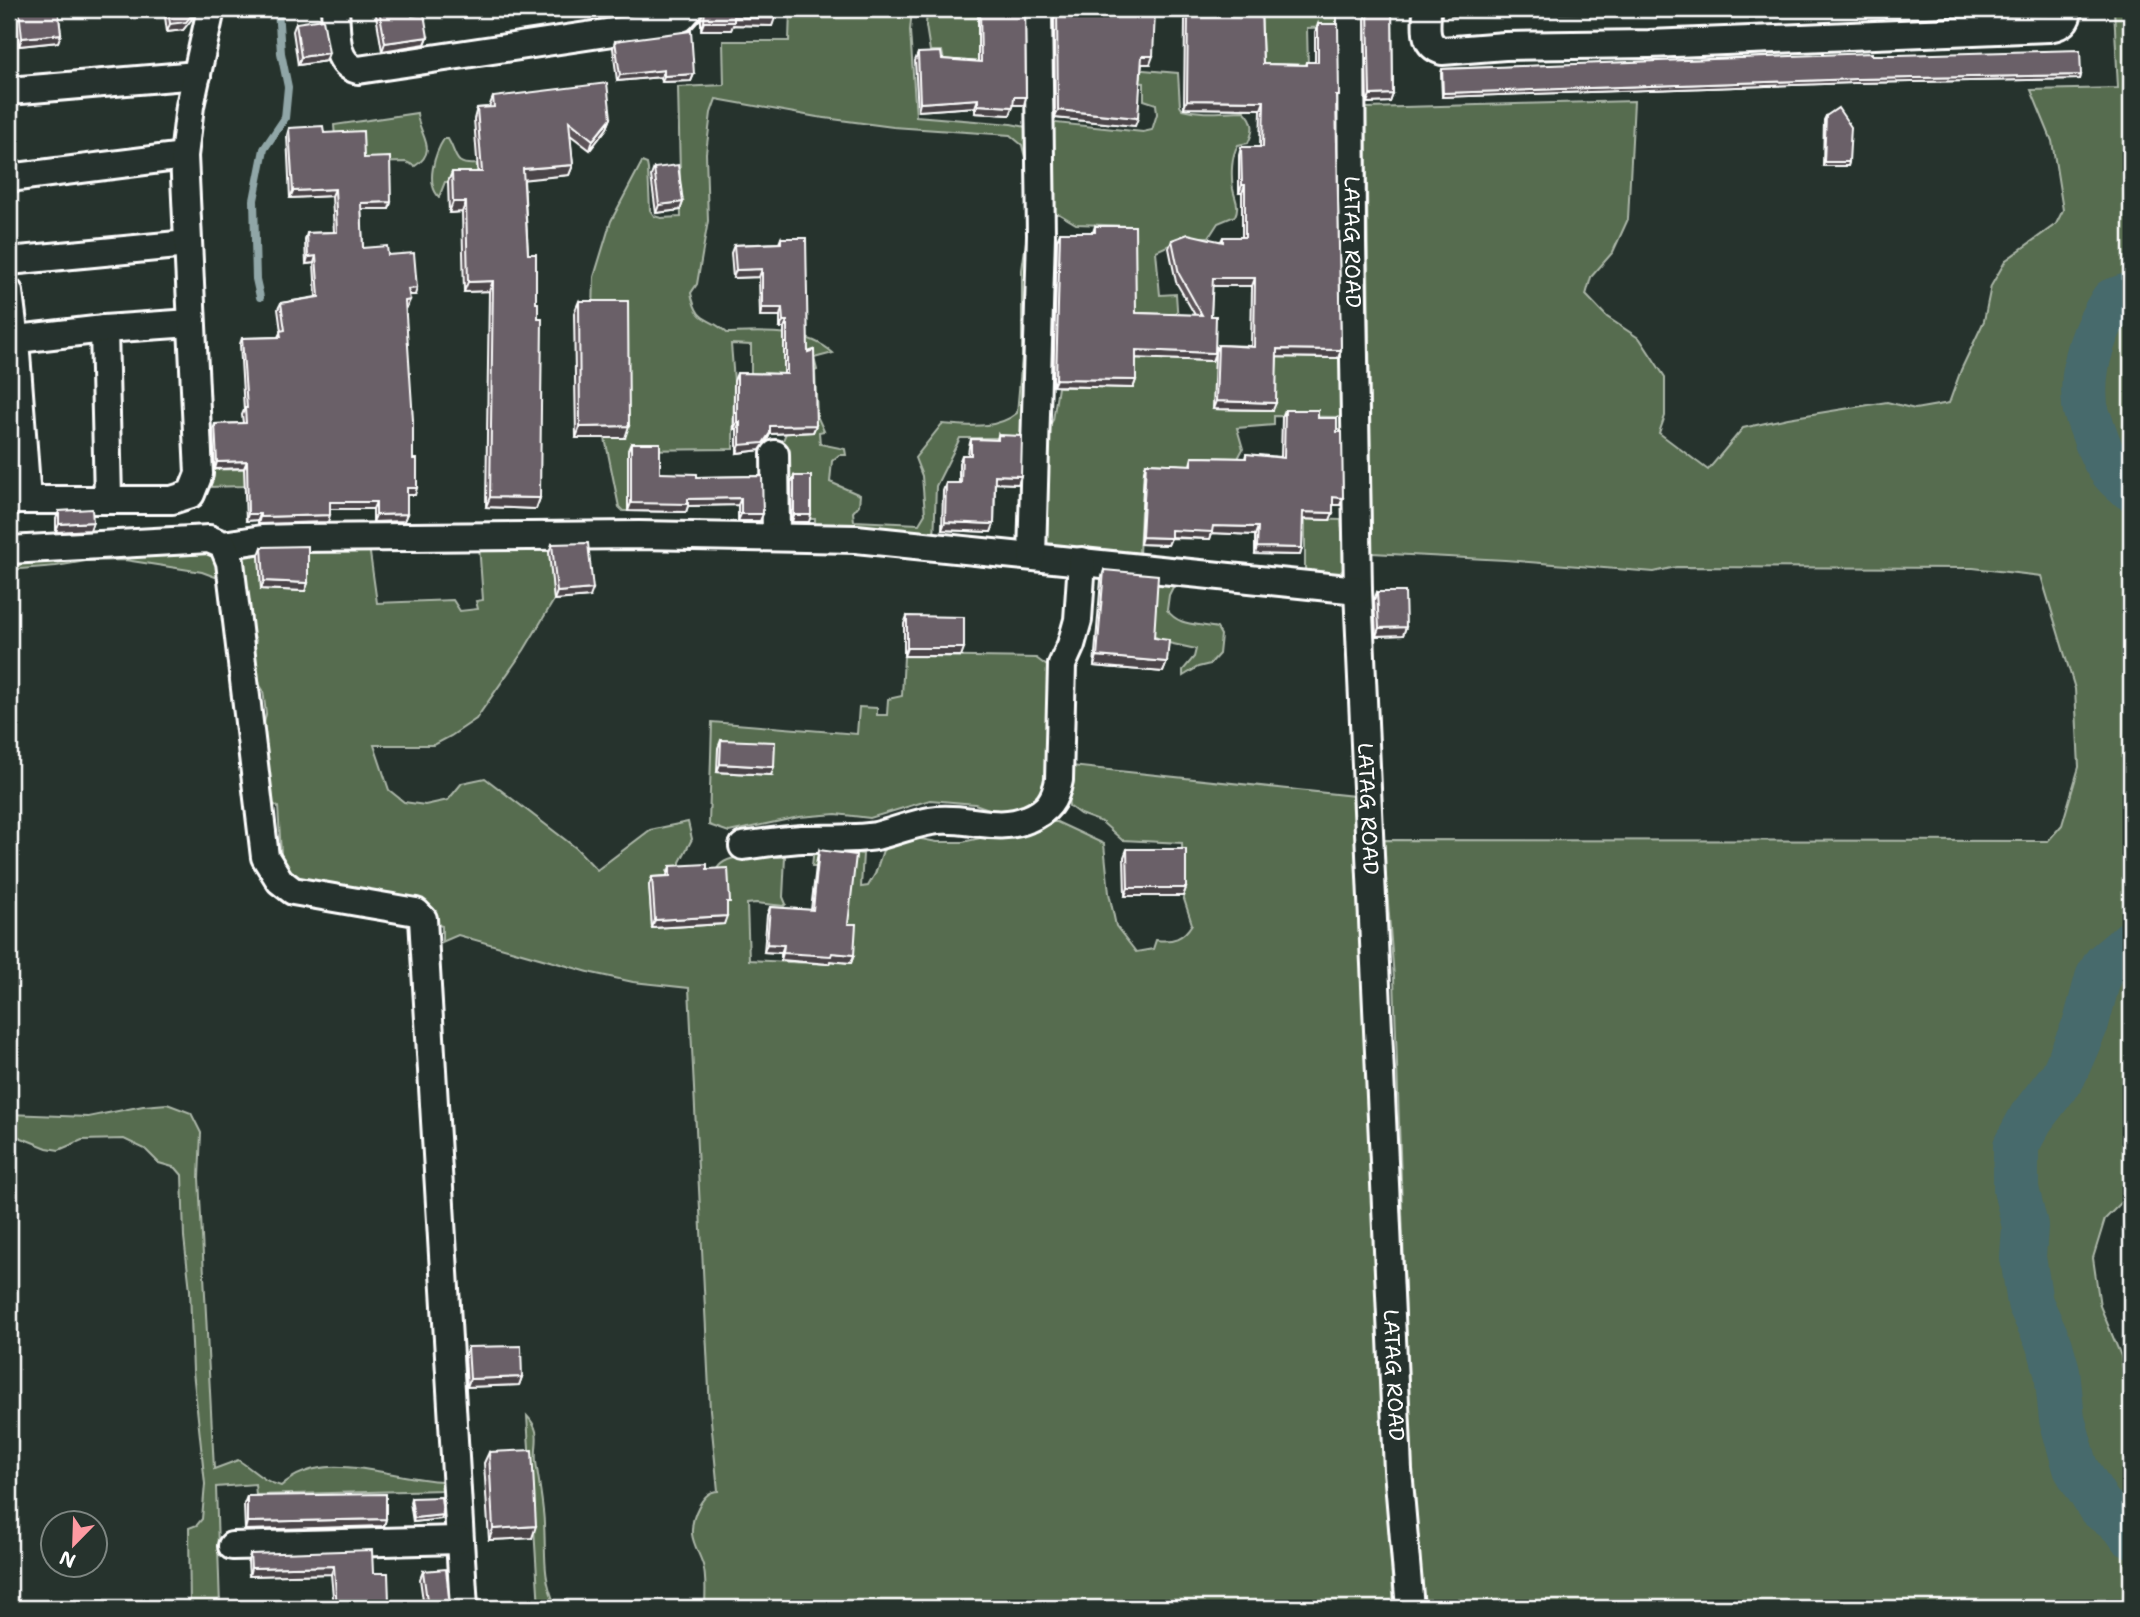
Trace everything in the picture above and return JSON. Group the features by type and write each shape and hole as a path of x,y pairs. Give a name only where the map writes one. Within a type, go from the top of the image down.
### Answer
{"street":[{"path":"9,292 18,500 172,500 191,494 199,474 184,156 190,106 211,9"},
{"path":"335,9 343,61 349,68 358,70 660,25 681,19 689,9"},
{"path":"1032,556 1041,235 1038,9"},
{"name":"LATAG ROAD","path":"1352,9 1352,217 1358,590 1398,1470 1410,1608"},
{"path":"1427,9 1426,35 1434,48 1442,51 1505,46 1649,44 2049,28 2059,26 2065,20 2068,9"},
{"path":"9,91 197,75"},
{"path":"9,178 184,156"},
{"path":"9,261 188,244"},
{"path":"12,340 104,329 191,323"},
{"path":"104,329 108,499"},
{"path":"775,454 776,537"},
{"path":"9,550 209,539 223,545 261,539 299,538 639,535 856,539 1358,590"},
{"path":"223,545 230,562 265,857 280,881 293,891 416,912 423,919 464,1608"},
{"path":"743,846 799,839 877,835 911,824 940,819 978,824 1014,824 1037,815 1049,806 1055,797 1059,780 1062,665 1078,620 1082,561"},
{"path":"232,1546 458,1540"}],"green space":[{"path":"790,9 912,9 910,31 916,116 1011,124 1026,127 1033,134 1031,438 960,438 936,486 934,542 856,532 815,531 815,519 808,519 808,483 781,483 780,448 786,433 813,432 812,361 785,361 784,380 751,381 751,345 731,344 734,381 733,449 629,450 628,511 619,507 605,438 625,438 624,313 593,313 594,277 611,221 642,162 647,164 650,210 654,216 681,217 678,87 724,85 723,41 789,41","holes":["716,99 893,127 1010,135 1022,145 1027,166 1029,220 1022,270 1022,357 1017,413 991,424 942,424 915,458 922,476 925,514 919,524 854,521 853,512 859,505 860,495 830,482 832,461 839,455 846,455 845,449 820,444 819,432 824,431 817,416 817,370 814,358 833,353 810,339 796,335 769,332 727,333 700,315 691,293 697,284 708,221 706,153 711,113"]},
{"path":"927,9 978,9 978,63 944,61 942,51 930,51 926,26"},
{"path":"1242,9 1337,9 1338,27 1307,28 1308,68 1244,66"},
{"path":"2114,9 2131,9 2131,1163 2122,1202 2105,1219 2093,1258 2100,1306 2121,1356 2131,1419 2131,1608 1424,1608 1412,1498 1394,978 1383,840 2048,841 2062,825 2079,767 2075,689 2041,576 1973,568 1676,567 1654,572 1372,553 1366,108 1634,101 1628,219 1613,252 1591,277 1586,295 1607,317 1640,339 1665,377 1665,416 1659,433 1708,470 1743,428 1887,402 1915,409 1949,403 1984,321 1991,286 2006,260 2056,224 2063,210 2052,141 2031,90 2118,88"},
{"path":"1120,68 1178,73 1182,109 1206,112 1244,111 1252,122 1248,143 1238,145 1233,160 1232,184 1237,206 1235,216 1218,223 1209,237 1187,237 1156,251 1160,295 1176,294 1178,322 1188,352 1228,353 1213,409 1273,410 1275,357 1340,358 1340,417 1274,416 1274,425 1237,428 1243,449 1235,464 1190,465 1141,511 1139,555 1050,547 1045,543 1046,431 1053,420 1058,387 1104,387 1132,226 1076,224 1059,214 1047,213 1047,122 1143,132 1152,130 1157,114 1156,104 1144,100 1144,83 1120,81"},
{"path":"417,113 427,148 422,160 415,166 406,162 363,163 335,137 334,125"},
{"path":"444,139 448,139 459,161 477,164 477,180 445,182 439,197 432,176 437,152"},
{"path":"304,467 245,486 208,487 208,470"},
{"path":"1305,519 1341,520 1345,568 1339,574 1305,572"},
{"path":"548,542 554,600 524,650 476,719 451,736 434,745 374,745 389,790 404,802 425,805 448,800 462,783 485,778 576,848 597,870 650,830 688,822 692,839 680,862 680,870 667,871 667,884 649,885 652,928 724,924 715,886 718,867 733,858 785,857 783,897 786,904 747,904 749,960 828,964 829,958 836,962 851,963 847,932 816,866 812,866 814,848 863,854 861,887 868,886 875,874 885,844 916,838 937,842 963,842 1048,822 1057,822 1104,844 1109,893 1116,926 1136,952 1153,949 1156,940 1172,940 1181,936 1192,924 1183,896 1182,843 1122,840 1102,822 1080,814 1069,806 1072,766 1354,796 1394,1608 705,1608 704,1570 692,1528 702,1500 718,1491 710,1410 689,988 633,982 592,973 458,935 442,942 442,926 389,911 288,900 273,864 281,853 278,807 269,801 263,690 255,678 251,662 256,640 235,579 125,560 86,561 9,570 9,556 188,555 259,549 261,589 304,591 305,548 369,546 377,603 453,600 460,611 478,609 476,601 483,600 479,544"},
{"path":"1178,577 1169,595 1167,610 1183,622 1217,628 1221,635 1219,654 1210,664 1198,667 1183,676 1183,670 1194,657 1196,649 1164,642 1151,634 1155,579"},
{"path":"904,656 1036,658 1047,666 1052,767 1042,797 1027,807 1013,811 997,812 975,804 930,800 870,818 836,814 799,817 729,832 709,825 712,722 857,734 859,707 877,708 877,715 887,715 888,699 902,696"},
{"path":"167,1104 191,1113 201,1133 199,1178 214,1469 238,1460 263,1478 281,1486 298,1475 317,1468 358,1468 442,1481 443,1490 256,1495 255,1484 216,1487 220,1606 212,1608 190,1608 189,1528 202,1519 205,1484 193,1371 182,1175 176,1168 159,1163 145,1149 124,1139 82,1140 59,1150 9,1133 9,1114 88,1117"},
{"path":"527,1416 536,1433 545,1564 555,1604 553,1608 539,1608"}],"building":[{"path":"19,9 58,9 61,34 22,38"},
{"path":"168,9 194,9 194,12 186,22 170,24"},
{"path":"379,9 411,9 412,16 424,14 428,37 385,43"},
{"path":"705,9 775,9 775,18 734,17 734,22 704,22"},
{"path":"980,9 1025,9 1026,97 1014,97 1013,107 978,105 978,99 920,103 918,53 941,52 942,59 981,62"},
{"path":"1057,9 1155,12 1153,56 1142,56 1138,118 1058,110"},
{"path":"1192,9 1261,9 1263,64 1306,65 1306,62 1318,62 1318,24 1338,24 1339,96 1336,96 1341,350 1277,349 1276,403 1216,401 1218,345 1254,347 1255,278 1213,278 1211,316 1216,316 1215,353 1136,350 1136,380 1056,379 1060,232 1095,232 1095,226 1135,226 1136,313 1202,315 1179,274 1172,240 1188,234 1223,242 1223,237 1245,237 1245,185 1242,185 1241,147 1263,147 1264,101 1187,100 1188,12 1192,12"},
{"path":"1368,9 1392,9 1393,94 1370,95"},
{"path":"1453,9 1551,9 1453,12"},
{"path":"323,19 329,53 301,57 296,23"},
{"path":"691,31 694,74 664,76 664,70 620,75 615,41"},
{"path":"2080,50 2081,75 1856,79 1443,93 1442,69 1872,53 1898,55"},
{"path":"607,83 611,118 593,140 569,121 573,165 523,169 528,254 536,254 536,303 538,318 542,318 540,498 490,497 493,281 468,282 466,202 453,202 452,172 482,172 477,108 494,107 493,97"},
{"path":"1838,108 1851,127 1849,162 1824,162 1826,116"},
{"path":"323,126 324,133 363,131 364,158 390,157 391,202 361,203 363,248 387,246 388,255 414,253 417,288 408,289 410,300 405,301 413,459 417,459 417,488 407,488 407,514 376,515 376,502 330,502 330,515 260,517 260,514 248,514 247,461 217,462 215,424 246,423 242,338 281,337 280,331 285,330 281,303 319,297 316,256 308,257 307,233 337,232 335,189 293,191 289,128"},
{"path":"678,165 683,202 659,205 654,168"},
{"path":"781,238 806,238 808,352 814,350 816,425 770,426 770,433 763,443 740,445 737,373 787,374 787,321 783,321 782,308 762,308 762,269 736,270 734,245 781,243"},
{"path":"579,301 628,301 629,426 580,427"},
{"path":"1285,410 1318,410 1318,418 1337,418 1337,432 1342,432 1343,498 1333,497 1333,513 1303,512 1302,548 1257,547 1258,527 1213,526 1212,532 1171,530 1171,538 1142,537 1146,463 1192,465 1192,457 1246,458 1246,454 1284,458"},
{"path":"998,435 1022,436 1021,476 995,475 994,524 945,522 946,483 961,483 962,455 971,455 971,439 998,440"},
{"path":"631,443 660,443 660,473 697,474 697,477 762,476 763,514 741,514 741,498 688,499 688,504 631,503"},
{"path":"794,476 811,476 811,515 794,515"},
{"path":"92,509 93,522 59,524 59,511"},
{"path":"588,543 593,589 557,592 552,544"},
{"path":"308,546 308,583 264,581 262,547"},
{"path":"1104,570 1158,575 1154,638 1169,640 1167,662 1097,656"},
{"path":"1377,592 1405,592 1406,627 1379,628"},
{"path":"907,616 964,617 964,648 907,648"},
{"path":"721,740 775,742 774,767 720,764"},
{"path":"1127,849 1186,849 1186,888 1128,888"},
{"path":"819,850 856,855 848,924 856,924 854,955 783,953 784,945 767,944 770,907 813,910"},
{"path":"707,864 707,869 728,868 730,902 727,902 727,916 655,920 652,877 670,876 670,866"},
{"path":"521,1346 522,1377 470,1379 468,1347"},
{"path":"532,1450 536,1526 493,1529 489,1452"},
{"path":"386,1494 386,1519 247,1522 247,1496"},
{"path":"441,1497 443,1515 414,1518 411,1498"},
{"path":"372,1550 373,1573 388,1573 389,1601 385,1601 385,1608 337,1608 334,1566 251,1568 250,1554"},
{"path":"446,1569 450,1608 428,1608 423,1571"}],"waterway":[{"path":"260,297 256,279 254,200 264,149 285,118 288,87 281,53 278,9"},
{"path":"2131,295 2113,301 2100,325 2090,351 2084,391 2087,413 2101,452 2108,465 2131,488"},
{"path":"2131,943 2106,964 2098,978 2086,1023 2063,1076 2031,1118 2016,1146 2016,1189 2025,1226 2023,1257 2030,1303 2050,1346 2057,1371 2062,1419 2076,1468 2100,1507 2125,1526 2131,1535"}]}
